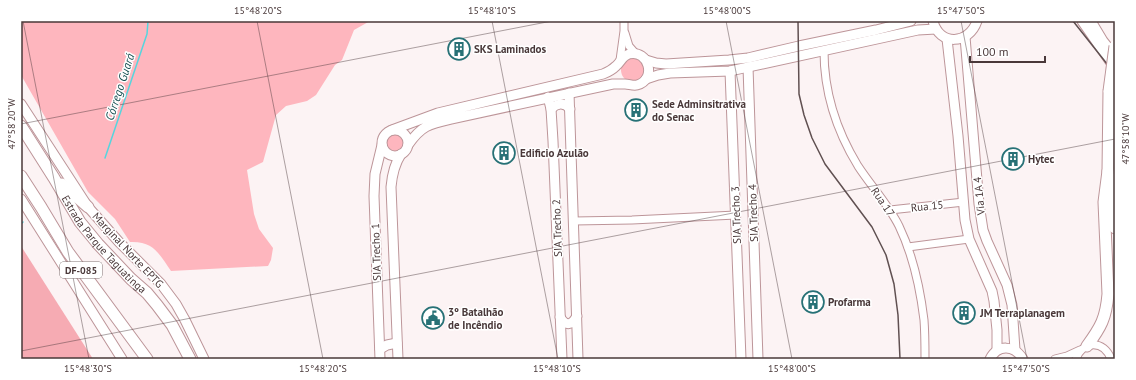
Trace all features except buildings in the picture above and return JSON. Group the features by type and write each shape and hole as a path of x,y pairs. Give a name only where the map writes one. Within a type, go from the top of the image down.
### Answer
{"highway":[{"path":"1085,347 1098,330 1104,319 1107,308 1108,294 1104,202 1108,171 1109,91 1115,45"},
{"name":"Estrada Parque Taguatinga","path":"21,126 80,222 98,244 157,304 172,325 190,359"},
{"path":"1108,171 1115,228"},
{"name":"DF-085","path":"21,176 68,252 147,359"},
{"path":"54,178 88,207"}],"main road":[{"path":"401,154 397,156 389,155 386,152 382,145 385,134 438,113 603,74 611,70 627,54 636,54 642,56 646,60 666,64 738,59 876,30 911,21"},
{"path":"398,359 391,187 396,162 414,135 428,125 451,118 613,84 637,85 646,79 658,75 730,71 918,30 934,25 940,35 947,39 958,40 971,33 975,28 977,21"},
{"path":"1082,21 1115,68"},
{"path":"1091,21 1102,41 1115,56"},
{"name":"Via 1A 4","path":"965,37 979,204 983,230 1007,285 1012,304 1015,350"},
{"name":"Via 1A 4","path":"947,39 969,239 992,291 996,311 997,350"},
{"path":"646,60 649,70 646,79"},
{"path":"619,62 617,69 620,78 627,84"},
{"name":"SIA Trecho 4","path":"748,67 758,359"},
{"name":"SIA Trecho 3","path":"730,71 741,359"},
{"path":"569,93 578,359"},
{"name":"SIA Trecho 2","path":"548,97 551,109 562,359"},
{"name":"Marginal Norte EPTG","path":"21,104 88,207 119,242 161,284 176,304 186,320 204,359"},
{"path":"551,109 560,104 565,105 570,109"},
{"path":"733,129 742,124 751,129"},
{"path":"392,130 396,130 404,134 408,140 408,145"},
{"name":"SIA Trecho 1","path":"380,359 374,196 375,174 382,145"},
{"path":"21,199 122,359"},
{"path":"740,308 745,315 750,316 756,314"},
{"path":"560,317 564,322 568,323 574,321 577,316"},
{"path":"740,330 744,326 748,325 756,328"},
{"path":"561,338 566,332 571,332 578,340"},
{"path":"380,349 387,345 397,343"},
{"path":"989,358 997,350 1006,348 1015,350 1023,359"}],"street":[{"path":"619,62 624,31 624,21"},
{"path":"624,31 629,46 636,54"},
{"name":"Rua 17","path":"824,51 827,90 830,106 836,122 858,166 890,210 908,247 918,281 922,305 925,359"},
{"name":"Rua 15","path":"890,210 964,202"},
{"path":"574,221 736,215"},
{"path":"908,247 969,239"},
{"path":"1055,359 1067,356 1093,344 1104,348 1111,359"},
{"path":"1076,359 1078,353 1085,347"}],"shaded area":[{"path":"21,21 370,21 354,30 342,60 335,65 316,95 307,101 286,106 276,115 263,162 247,170 254,214 259,229 273,248 271,260 268,266 171,271 159,254 150,246 138,242 130,242 115,219 88,192 21,75"},
{"path":"633,58 641,62 645,70 641,78 633,82 625,78 621,70 625,62"},
{"path":"390,134 398,134 403,139 401,150 398,152 390,152 385,147 385,139"},
{"path":"21,246 93,359 21,359"}],"waterway":[{"name":"Córrego Guará","path":"105,158 147,34 148,21"}],"railway":[{"path":"798,21 799,94 804,115 812,138 825,164 872,227 886,255 894,284 898,315 900,359"},
{"path":"1073,21 1115,74"}],"place":[{"name":"SKS Laminados","path":"459,49"},
{"name":"Sede Adminsitrativa do Senac","path":"636,110"},
{"name":"Edificio Azulão","path":"504,153"},
{"name":"Hytec","path":"1013,159"},
{"name":"Profarma","path":"813,302"},
{"name":"JM Terraplanagem","path":"964,313"},
{"name":"3º Batalhão de Incêndio","path":"433,318"}]}
